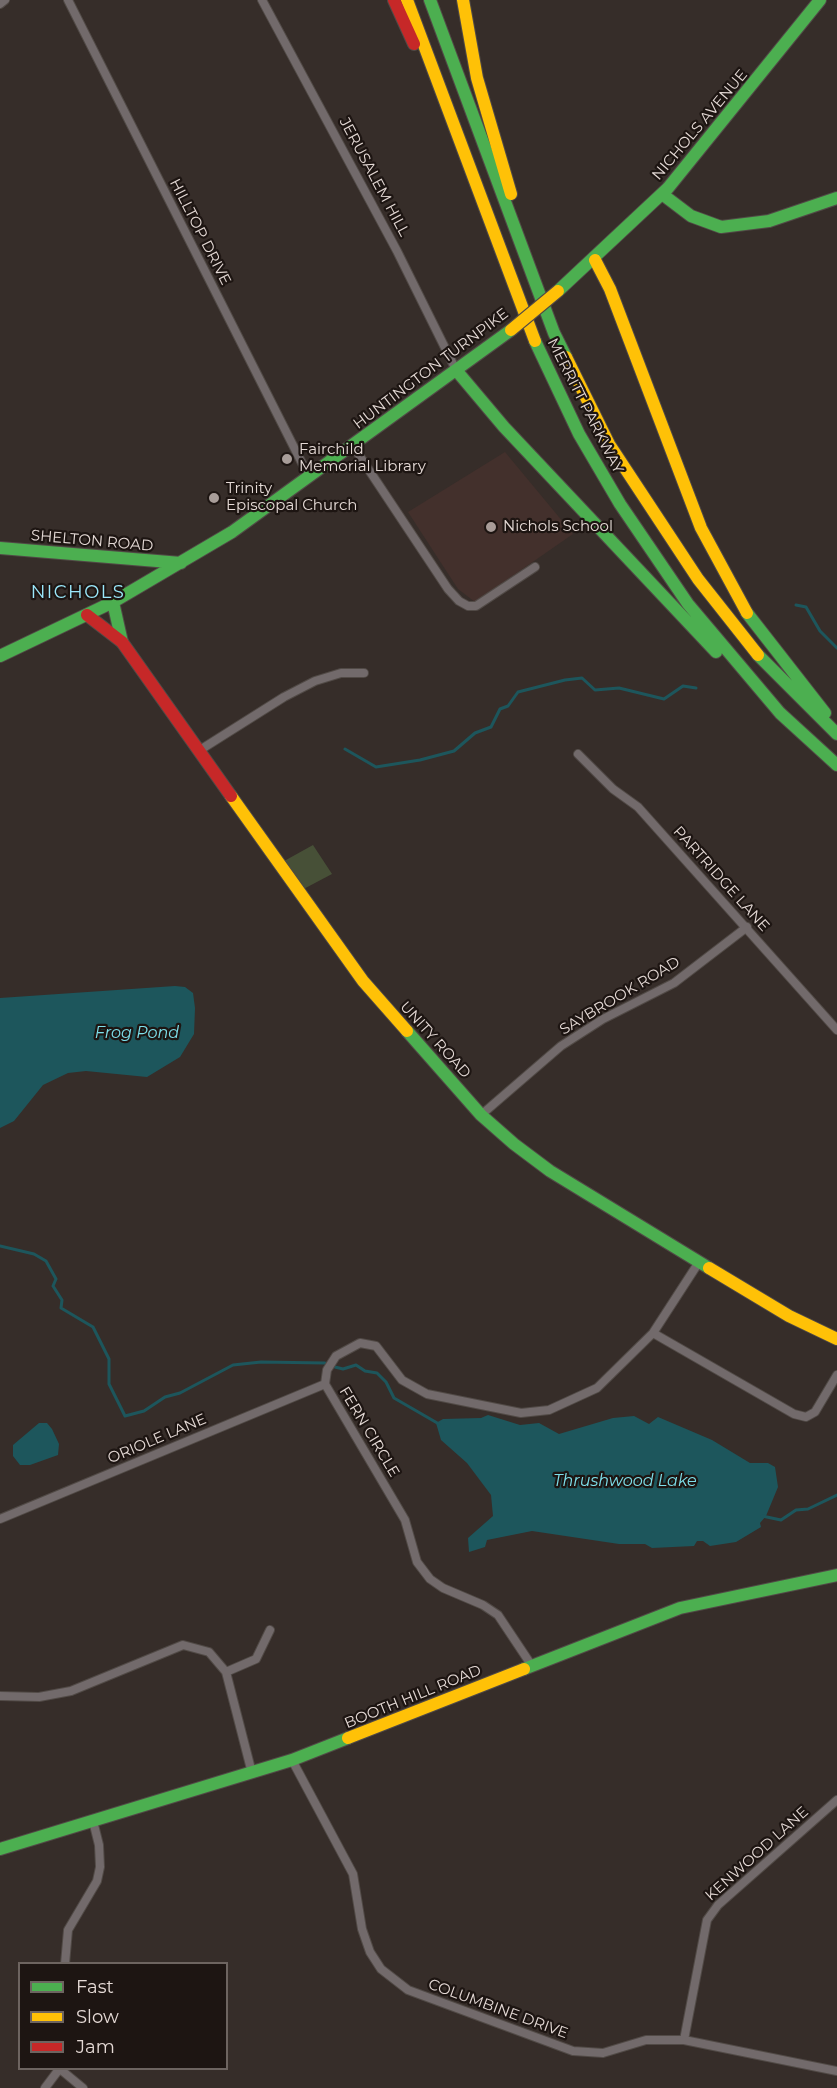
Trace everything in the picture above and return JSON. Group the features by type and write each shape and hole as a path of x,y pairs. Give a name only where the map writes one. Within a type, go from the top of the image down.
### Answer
{"main road":[{"path":"394,0 458,156 489,218"},
{"name":"MERRITT PARKWAY","path":"407,0 553,382 620,504 688,604 780,713 837,765"},
{"name":"MERRITT PARKWAY","path":"430,0 554,333 609,444 698,579 764,663 837,734"},
{"path":"463,0 475,68 518,215 523,253"},
{"name":"NICHOLS AVENUE","path":"595,260 662,194 734,109 820,0"},
{"path":"662,194 691,216 722,226 770,221 837,198"},
{"name":"HUNTINGTON TURNPIKE","path":"0,656 113,602 232,532 511,330 595,260"},
{"path":"595,260 610,289 701,528 722,571 752,622 837,727"},
{"path":"456,370 475,395 674,608 740,677 780,713"},
{"name":"SHELTON ROAD","path":"0,548 181,563"},
{"name":"UNITY ROAD","path":"113,602 122,642"},
{"name":"UNITY ROAD","path":"87,615 122,642 363,981 481,1114 514,1144 550,1171 789,1316 837,1339"},
{"name":"BOOTH HILL ROAD","path":"0,1849 292,1760 680,1608 837,1575"}],"street":[{"path":"0,4 5,0"},
{"name":"HILLTOP DRIVE","path":"68,0 309,477"},
{"name":"JERUSALEM HILL","path":"262,0 396,247 456,370"},
{"path":"353,446 459,602 468,606 481,604 535,567"},
{"path":"200,750 284,697 315,681 341,674 364,673"},
{"name":"PARTRIDGE LANE","path":"578,754 613,789 638,807 837,1030"},
{"name":"SAYBROOK ROAD","path":"481,1114 561,1046 603,1019 674,982 747,927"},
{"name":"FERN CIRCLE","path":"532,1666 498,1615 483,1605 443,1588 430,1579 417,1562 405,1520 325,1384 327,1370 336,1356 360,1343 376,1346 402,1380 427,1394 521,1413 549,1410 597,1388 653,1333 699,1263"},
{"path":"653,1333 794,1414 806,1418 815,1412 837,1375"},
{"name":"ORIOLE LANE","path":"0,1519 325,1384"},
{"path":"226,1672 256,1659 270,1630"},
{"path":"0,1696 39,1697 71,1691 183,1645 209,1652 226,1672 252,1773"},
{"name":"COLUMBINE DRIVE","path":"292,1760 353,1874 362,1929 370,1952 381,1969 408,1990 573,2051 603,2053 646,2040 684,2040 837,2071"},
{"name":"KENWOOD LANE","path":"684,2040 707,1920 718,1905 837,1800"},
{"path":"65,1962 68,1930 97,1881 100,1867 99,1845 93,1821"},
{"path":"45,2088 59,2070"},
{"path":"61,2070 83,2088"}],"shaded area":[{"name":"Nichols School","path":"505,452 573,534 475,602 458,589 408,512"}],"green space":[{"path":"313,845 332,874 296,893 277,865"}],"water":[{"name":"Frog Pond","path":"185,987 193,993 195,1008 194,1034 180,1057 147,1077 86,1071 68,1073 43,1085 14,1121 0,1128 0,998"},
{"name":"Thrushwood Lake","path":"488,1415 520,1425 539,1423 559,1434 613,1418 634,1416 649,1424 658,1417 712,1440 750,1463 768,1463 775,1467 778,1487 766,1516 760,1523 761,1527 736,1542 710,1546 703,1541 697,1541 694,1546 652,1548 645,1544 619,1544 532,1531 487,1540 485,1547 469,1552 468,1538 493,1516 491,1495 467,1463 441,1440 436,1423 443,1419 481,1418"},
{"path":"39,1423 47,1423 52,1429 59,1444 58,1455 30,1465 20,1465 13,1456 13,1445"}],"waterway":[{"path":"796,605 806,607 820,631 837,648"},
{"path":"345,749 376,767 420,760 454,751 475,733 491,727 500,709 508,706 518,692 565,680 582,678 595,690 619,688 664,699 683,686 696,688"},
{"path":"0,1246 34,1254 46,1261 56,1279 53,1286 62,1300 61,1308 93,1327 109,1359 109,1384 125,1416 144,1411 165,1397 180,1393 233,1365 261,1362 325,1363"},
{"path":"335,1367 343,1369 356,1365 365,1371 377,1373 386,1382 394,1398 439,1424"},
{"path":"762,1516 781,1520 796,1510 808,1509 837,1495"}],"traffic: fast":[{"path":"430,0 554,333 566,357"},
{"path":"558,291 668,188 820,0"},
{"path":"662,194 691,216 721,227 769,221 837,198"},
{"path":"0,656 113,602 232,532 511,330"},
{"path":"535,341 579,434 620,504 688,604 780,713 837,765"},
{"path":"456,370 504,427 716,652"},
{"path":"0,548 181,563"},
{"path":"113,602 122,642"},
{"path":"747,613 825,713"},
{"path":"758,655 837,734"},
{"path":"407,1031 481,1115 514,1144 550,1171 709,1268"},
{"path":"524,1669 680,1608 837,1575"},
{"path":"0,1849 292,1760 348,1738"}],"traffic: slow":[{"path":"407,0 535,341"},
{"path":"463,0 477,78 511,194"},
{"path":"595,260 610,289 701,528 747,613"},
{"path":"511,330 558,291"},
{"path":"566,357 609,444 698,579 758,655"},
{"path":"231,796 363,981 407,1031"},
{"path":"709,1268 789,1316 837,1339"},
{"path":"348,1738 524,1669"}],"traffic: jam":[{"path":"394,0 414,44"},
{"path":"87,615 122,642 231,796"}],"place":[{"name":"Fairchild Memorial Library","path":"287,459"},
{"name":"Trinity Episcopal Church","path":"214,498"},
{"name":"Nichols School","path":"491,527"}],"district":[{"name":"NICHOLS","path":"78,593"}]}
